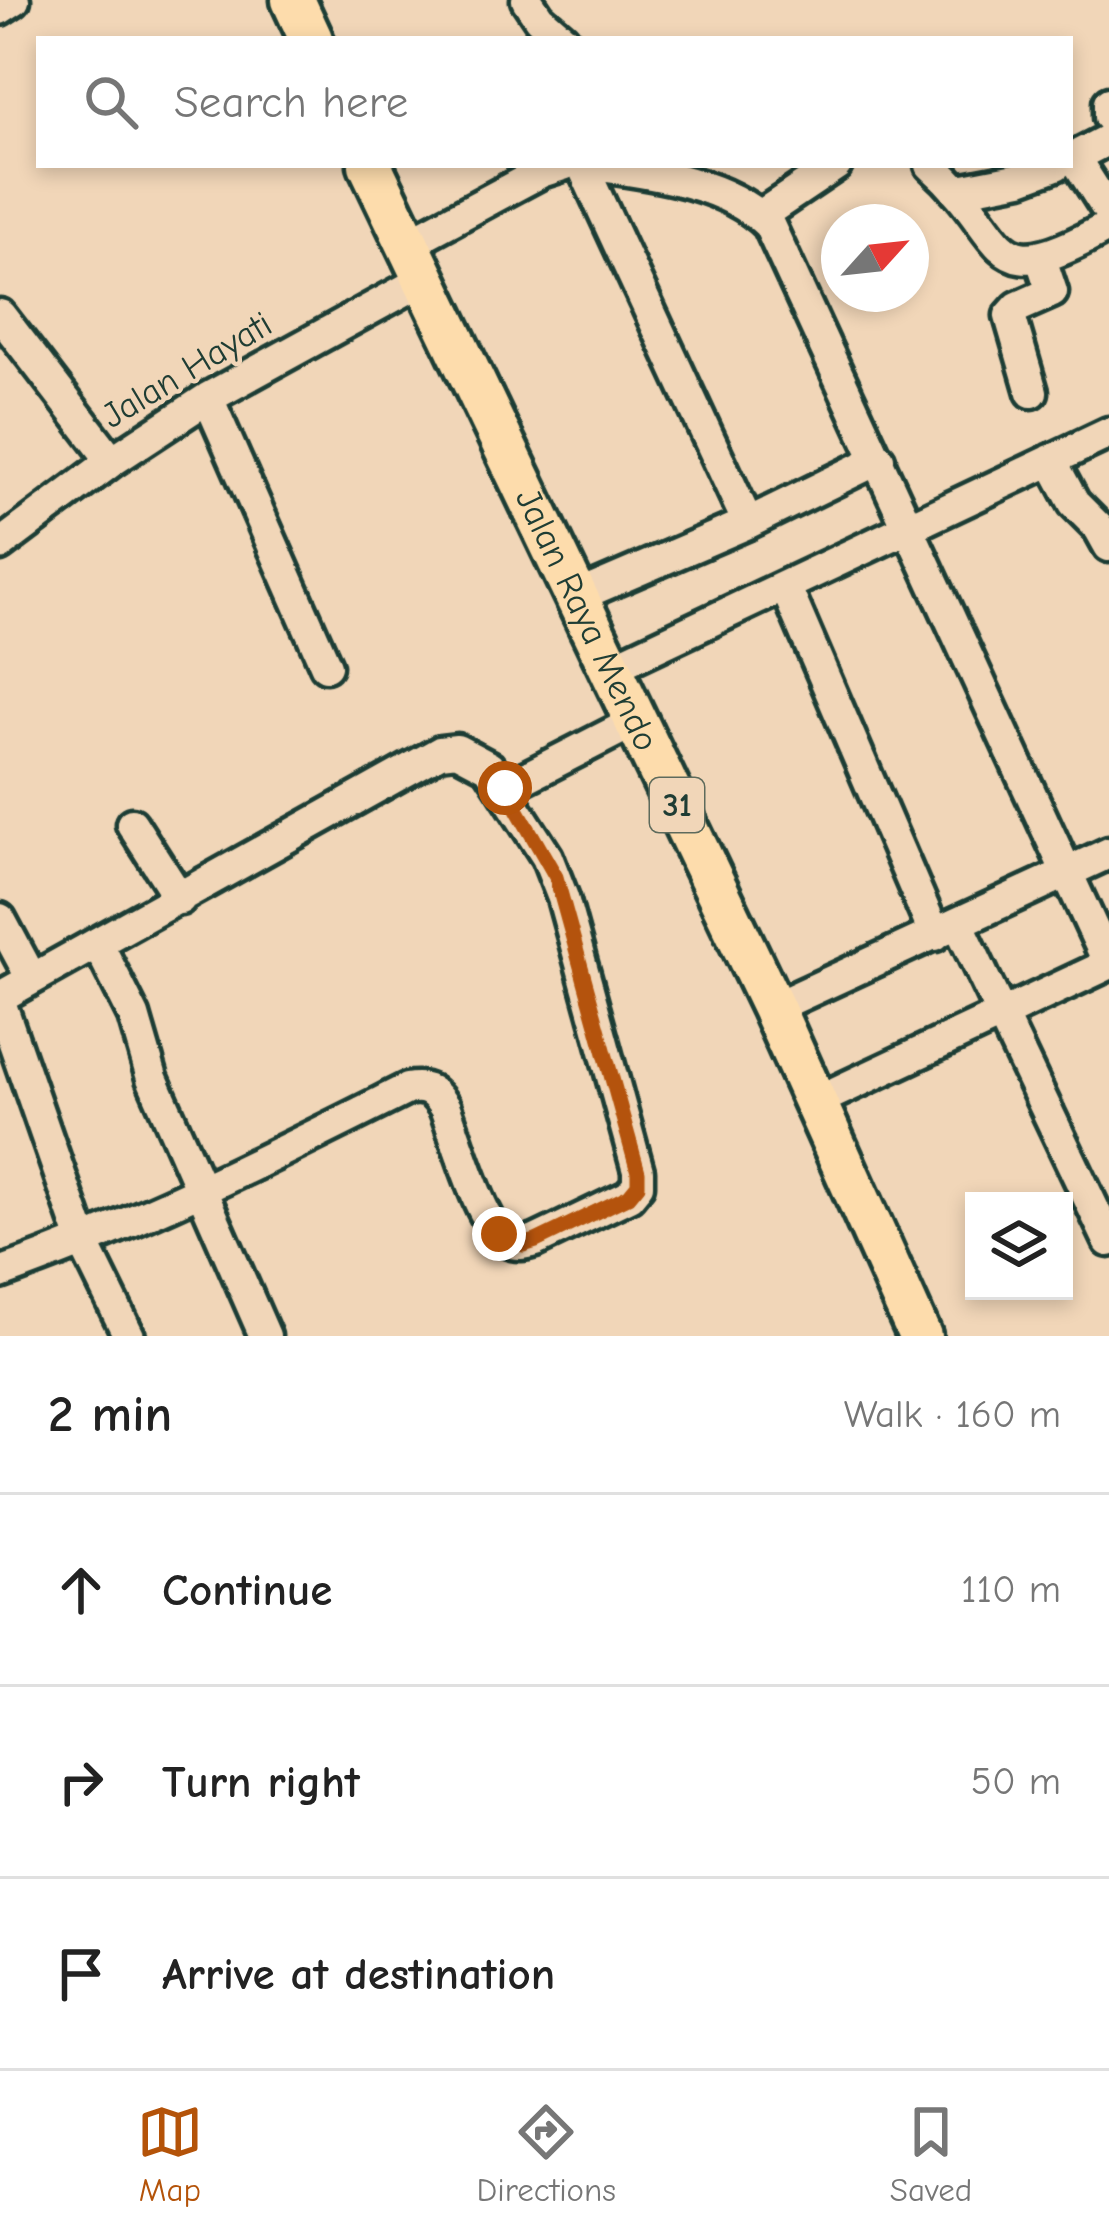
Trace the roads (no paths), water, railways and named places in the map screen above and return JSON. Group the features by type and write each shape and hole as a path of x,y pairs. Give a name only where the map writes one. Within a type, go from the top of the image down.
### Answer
{"highway":[{"path":"293,0 309,36"},
{"name":"Jalan Raya Mendo","path":"371,168 773,1007 920,1336"}],"street":[{"path":"0,9 14,0"},
{"path":"527,0 560,36"},
{"path":"1109,103 1109,117"},
{"path":"1073,157 1109,139"},
{"path":"1073,167 1109,212"},
{"name":"Jalan Hayati","path":"0,545 112,461 553,168"},
{"path":"583,168 748,523"},
{"path":"616,168 722,193 760,216 780,242 1109,964 817,1101"},
{"path":"760,216 832,168"},
{"path":"935,168 959,190 1006,254 1022,260 1041,259 1109,226"},
{"path":"959,190 1022,178 1047,168"},
{"path":"1032,392 1010,316 1018,307 1052,292 1041,259"},
{"path":"0,315 112,461"},
{"path":"208,398 326,666"},
{"path":"611,668 1109,433"},
{"path":"578,596 748,523 879,459"},
{"path":"1051,460 1074,503 1100,528 1109,546"},
{"path":"786,588 947,930 1002,1017 1109,1241"},
{"path":"505,788 636,721"},
{"path":"0,1273 84,1244 201,1193 407,1088 422,1086 435,1092 445,1108 489,1221 508,1241 523,1245 536,1241 629,1196 638,1185 634,1155 556,877 505,788 476,758 457,750 440,752 0,1000 84,1244 129,1336"},
{"path":"132,824 180,898"},
{"path":"773,1007 1109,853"},
{"path":"0,920 32,979"},
{"path":"98,944 134,1016 152,1078 265,1336"}]}
